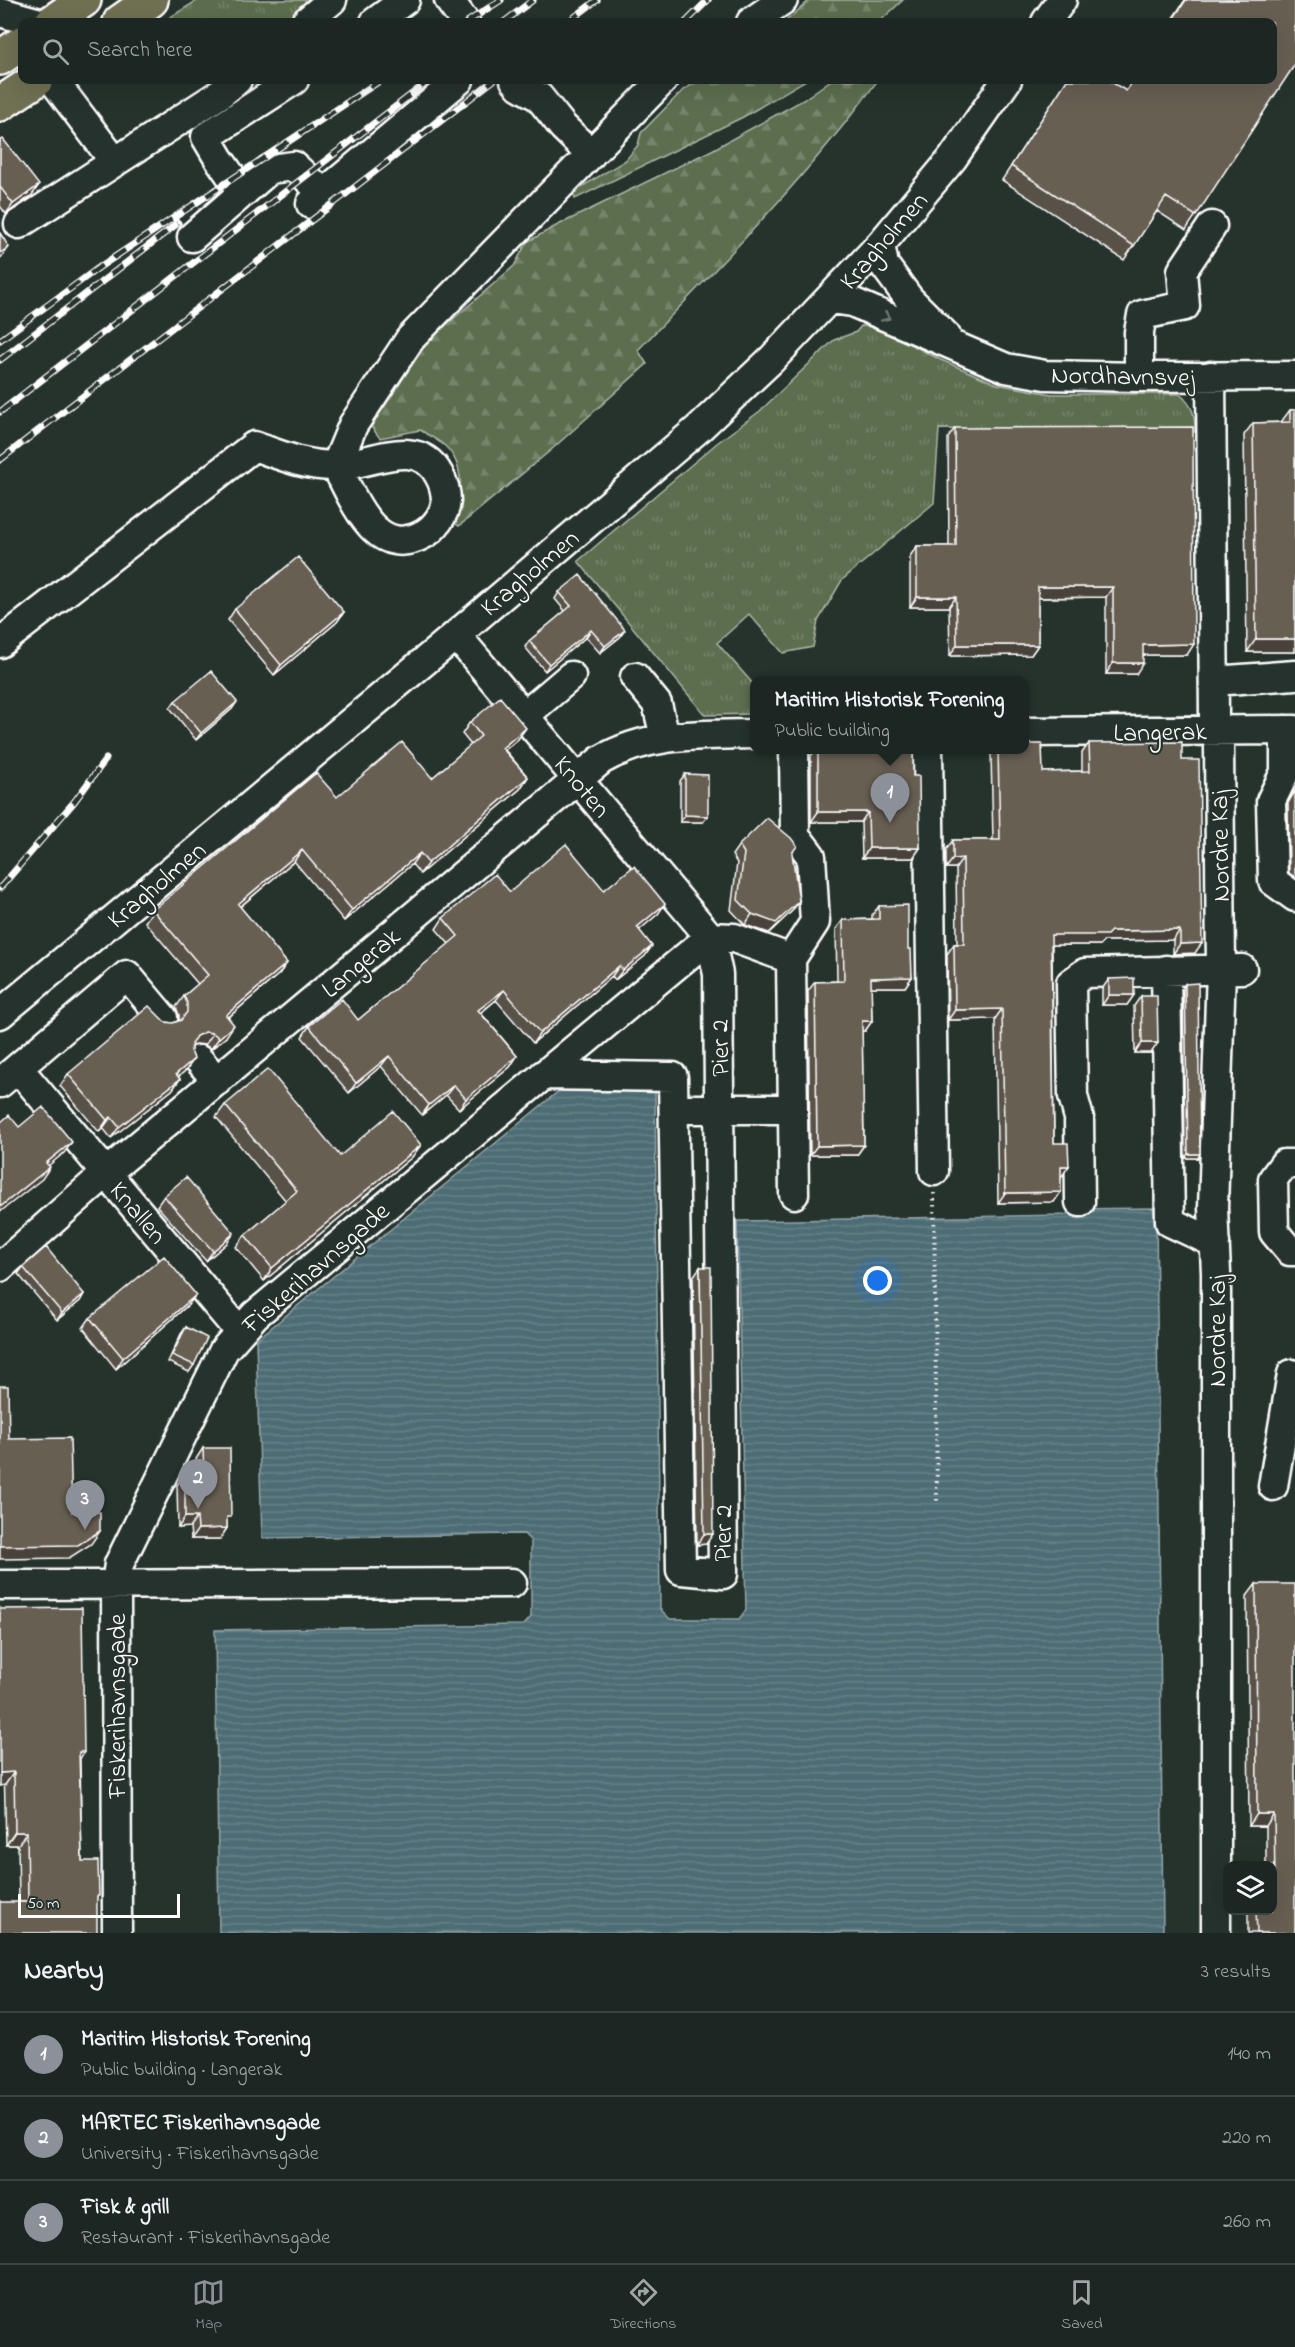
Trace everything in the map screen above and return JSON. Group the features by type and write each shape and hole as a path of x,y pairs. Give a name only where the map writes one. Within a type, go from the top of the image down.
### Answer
{"main road":[{"path":"58,18 84,0"},
{"path":"126,18 151,0"},
{"path":"0,58 18,46"},
{"path":"0,104 30,84"}],"street":[{"path":"380,18 405,0"},
{"path":"449,0 462,18"},
{"path":"758,18 783,0"},
{"path":"1049,18 1062,0"},
{"path":"310,18 328,1"},
{"path":"0,12 22,18"},
{"path":"56,84 115,162"},
{"path":"20,224 232,84"},
{"path":"243,193 206,137 288,84"},
{"path":"192,237 270,169 294,166 317,199 454,84"},
{"path":"518,84 539,97 562,127 591,154"},
{"path":"0,643 254,446 299,463 336,466 353,425 410,339 659,84"},
{"name":"Kragholmen","path":"0,1014 456,635 698,429 772,359 880,245 952,159 1004,84"},
{"path":"1139,377 1139,332 1142,315 1185,306 1182,272 1212,226"},
{"name":"Nordhavnsvej","path":"880,245 884,265 909,300 956,346"},
{"name":"Nordhavnsvej","path":"831,299 852,302 1006,368 1045,375 1139,377 1295,375"},
{"name":"Nordre Kaj","path":"1211,376 1214,681 1231,969 1214,1208 1216,1933"},
{"name":"Knoten","path":"456,635 710,937"},
{"path":"1214,681 1295,675"},
{"path":"524,716 571,676"},
{"path":"635,677 657,704 664,737"},
{"path":"1290,730 1290,772 1271,801 1273,881 1295,897"},
{"name":"Langerak","path":"1029,732 1290,730"},
{"name":"Langerak","path":"0,1267 106,1173 208,1071 601,760 619,750 664,737 750,735"},
{"path":"794,754 795,835 811,856 815,922 791,959 794,1194"},
{"path":"928,754 934,1172"},
{"path":"710,937 734,938 791,959"},
{"name":"Fiskerihavnsgade","path":"117,1933 116,1585 119,1564 131,1535 224,1350 255,1315 710,937"},
{"name":"Pier 2","path":"543,1075 673,1077 681,1570 723,1574 718,974 710,937"},
{"path":"1080,1202 1079,1118 1073,1096 1071,983 1085,972 1148,973 1166,970 1231,969"},
{"path":"1166,970 1170,1222 1215,1243"},
{"path":"9,1076 127,975 163,1018"},
{"name":"Knallen","path":"9,1076 40,1094 239,1331"},
{"path":"674,1109 793,1109"},
{"path":"1295,1164 1284,1164 1274,1179 1274,1232 1290,1251 1295,1251"},
{"path":"1274,1486 1292,1374"},
{"path":"0,1585 512,1583"}],"path":[{"path":"934,1172 937,1501"}],"green space":[{"path":"198,0 309,0 289,18 169,18"},
{"path":"810,0 903,0 883,18 790,18"},
{"path":"693,84 799,84 743,117 575,199 573,192 626,160 638,145 641,133 683,90"},
{"path":"825,84 875,84 793,185 638,350 647,364 551,450 459,526 454,523 459,503 460,483 457,463 452,454 445,446 420,430 380,438 371,427 428,341 514,266 527,242 712,150 803,100"},
{"path":"861,326 877,327 941,360 997,384 1051,394 1180,394 1188,402 1192,411 1195,432 939,429 934,503 842,580 818,621 813,647 783,653 749,614 717,643 750,680 750,714 705,715 578,561 717,443 760,411 834,340 856,332"}],"water":[{"path":"560,1090 655,1090 660,1609 670,1619 739,1619 746,1610 737,1221 1067,1215 1068,1209 1156,1208 1163,1933 219,1933 215,1630 524,1625 531,1617 531,1541 524,1534 262,1538 256,1340"}],"building":[{"path":"1186,0 1295,0 1295,64 1196,216 1166,197 1134,246 1011,166 1064,84 1115,84 1126,91 1131,84 1277,84 1277,18 1174,18"},
{"path":"3,139 39,185 13,204 0,187 0,141"},
{"path":"0,233 9,247 0,253"},
{"path":"1290,410 1295,410 1295,639 1256,639 1253,423 1290,422"},
{"path":"1193,427 1194,644 1143,645 1143,663 1113,663 1113,587 1038,587 1038,645 957,645 956,597 917,597 917,546 956,546 955,428"},
{"path":"298,557 344,612 281,665 235,609"},
{"path":"580,575 625,630 605,646 591,630 549,664 529,641 571,606 559,592"},
{"path":"211,671 237,702 201,733 175,701"},
{"path":"500,697 526,728 502,748 528,777 428,863 420,853 352,910 302,850 238,904 287,963 226,1015 234,1025 219,1038 213,1033 205,1032 196,1036 191,1051 194,1059 176,1074 180,1079 119,1127 111,1117 107,1120 68,1074 149,1006 165,1022 173,1023 181,1020 187,1012 184,996 208,975 153,910 316,773 337,797 402,742 432,778 481,736 470,722"},
{"path":"1182,742 1182,760 1199,760 1202,943 1180,944 1180,930 1111,931 1107,935 1051,935 1054,1143 1068,1143 1069,1166 1061,1166 1061,1192 1005,1193 1002,1009 955,1010 954,944 964,944 963,858 953,859 953,840 1000,840 998,754 1029,754 1029,744 1042,744 1043,772 1090,771 1089,743"},
{"path":"818,754 913,754 913,776 919,776 920,848 869,848 868,812 818,812"},
{"path":"685,774 708,775 708,816 685,815"},
{"path":"767,818 797,846 792,853 799,901 776,923 752,914 738,900 744,853 739,845"},
{"path":"566,844 604,890 634,866 665,904 637,927 652,946 623,970 619,966 540,1033 504,990 478,1010 517,1056 466,1099 454,1085 429,1105 389,1056 356,1083 309,1026 342,999 358,1020 458,936 443,918 495,874 510,892"},
{"path":"908,905 908,949 911,949 912,977 871,978 872,1021 862,1021 864,1145 817,1146 815,982 844,981 843,920 879,919 879,906"},
{"path":"1134,978 1134,995 1109,995 1109,979"},
{"path":"1198,983 1200,1154 1188,1154 1185,984"},
{"path":"1141,996 1157,996 1158,1043 1142,1043"},
{"path":"268,1069 340,1156 393,1111 421,1145 272,1268 245,1235 297,1191 225,1105"},
{"path":"43,1107 72,1142 46,1163 50,1167 0,1207 0,1123 9,1115 19,1127"},
{"path":"186,1177 234,1233 213,1251 164,1196"},
{"path":"46,1247 84,1294 62,1313 23,1267"},
{"path":"164,1256 196,1295 123,1358 90,1318"},
{"path":"700,1267 711,1267 713,1534 704,1534"},
{"path":"186,1327 207,1338 194,1365 172,1355"},
{"path":"0,1386 8,1386 9,1439 70,1438 72,1512 100,1512 100,1531 78,1545 0,1546"},
{"path":"203,1448 230,1448 231,1517 227,1517 227,1528 198,1529 197,1517 185,1517 185,1475 204,1474"},
{"path":"1256,1584 1295,1584 1295,1933 1257,1933 1256,1915 1277,1915 1277,1861 1275,1861 1274,1814 1257,1814"},
{"path":"82,1608 84,1752 79,1752 82,1861 98,1861 97,1933 0,1933 0,1902 28,1902 27,1832 15,1832 14,1772 0,1773 0,1609"}],"railway":[{"path":"473,18 501,0"},
{"path":"509,18 533,0"},
{"path":"573,18 597,0"},
{"path":"690,18 708,0"},
{"path":"0,340 101,266 375,84"},
{"path":"0,412 425,84"},
{"path":"0,460 489,84"},
{"path":"0,360 178,223"},
{"path":"0,888 74,802 106,759"}],"place":[{"name":"Maritim Historisk Forening","path":"890,823"},
{"name":"MARTEC Fiskerihavnsgade","path":"198,1509"},
{"name":"Fisk & grill","path":"85,1530"}]}
